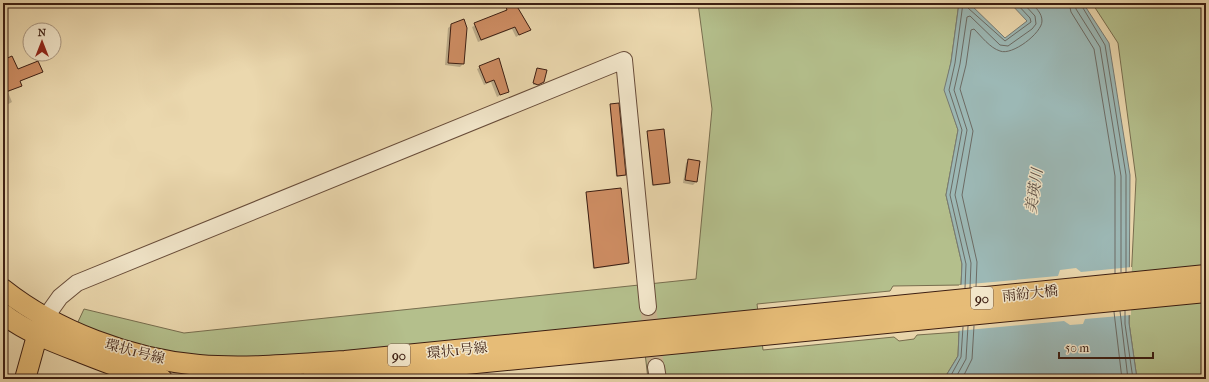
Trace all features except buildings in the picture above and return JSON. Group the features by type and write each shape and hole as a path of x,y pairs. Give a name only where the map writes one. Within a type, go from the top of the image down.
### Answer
{"main road":[{"name":"雨紛大橋","path":"760,328 1206,275"},
{"name":"環状1号線","path":"3,289 25,306 41,327 106,363 142,375 162,379"},
{"name":"雨紛大橋","path":"760,328 1206,292"},
{"name":"環状1号線","path":"3,314 41,327 154,358 198,365 255,367 760,328"},
{"path":"25,379 41,327"},
{"name":"環状1号線","path":"312,379 760,328"}],"street":[{"path":"41,327 60,297 78,283 624,60 648,308"}],"green space":[{"path":"698,3 959,3 951,62 945,90 958,130 946,195 962,264 961,285 893,286 890,291 757,304 758,312 258,359 194,357 126,342 77,324 84,309 184,333 696,279 712,109"},
{"path":"1092,3 1206,3 1206,379 1137,379 1129,323 1136,179 1118,43"},
{"path":"959,332 958,356 944,379 648,379 645,353 762,342 763,350 894,337 899,341 914,339 917,335"}],"water":[{"name":"美瑛川","path":"959,3 969,3 1005,38 1027,21 1010,3 1083,3 1109,43 1130,175 1129,323 1137,379 944,379 958,356 962,264 946,195 958,130 944,90 951,62"}],"pier":[{"path":"1132,267 1131,315 1085,319 1083,324 1070,325 1064,321 957,331 959,285 1058,276 1060,270 1076,268 1081,272"}],"tunnel":[{"path":"648,307 656,367"}]}
